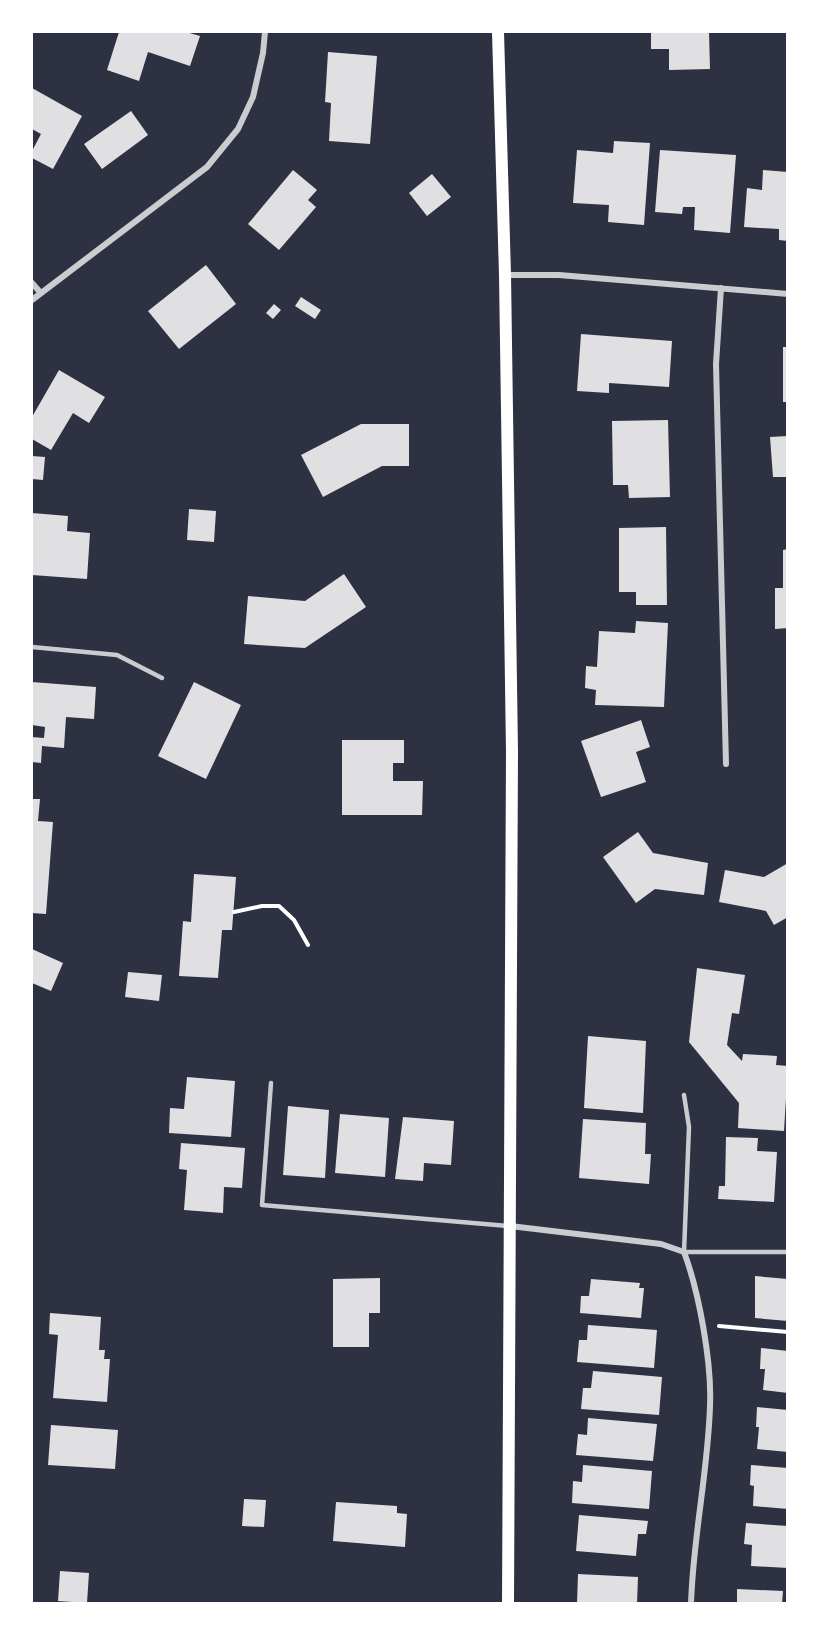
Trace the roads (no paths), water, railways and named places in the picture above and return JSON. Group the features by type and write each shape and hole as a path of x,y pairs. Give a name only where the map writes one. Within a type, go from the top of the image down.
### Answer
{"main road":[{"path":"498,32 505,275 512,750 508,1604"}],"street":[{"path":"32,300 39,291 207,167 238,129 253,97 265,32"},
{"path":"505,275 559,275 788,294"},
{"path":"32,283 39,291"},
{"path":"721,288 716,364 726,764"},
{"path":"510,1226 661,1244 684,1252 691,1271 701,1325 710,1406 691,1604"}],"lane":[{"path":"32,646 117,655 162,678"},
{"path":"271,1083 262,1205 510,1226"},
{"path":"684,1095 689,1127 684,1252 788,1252"}]}
